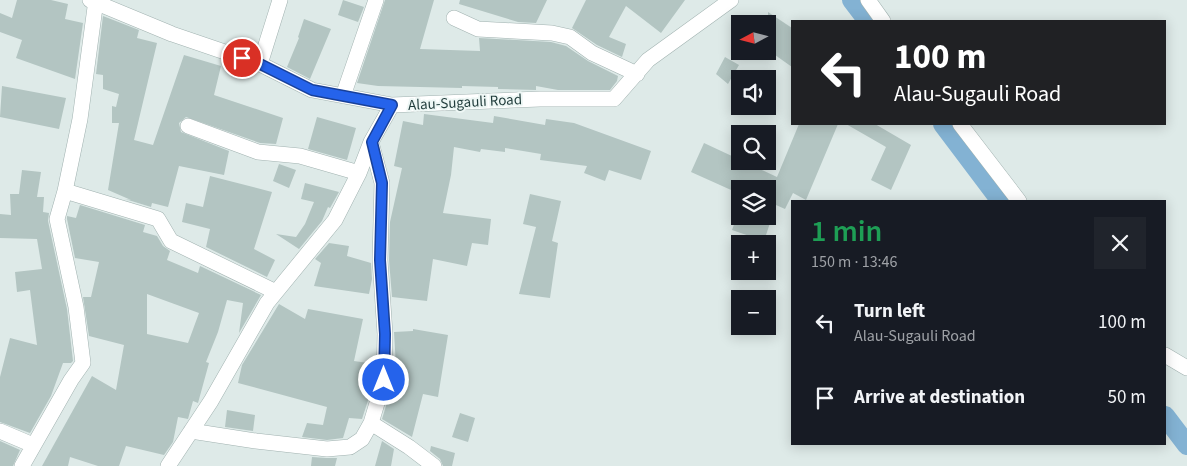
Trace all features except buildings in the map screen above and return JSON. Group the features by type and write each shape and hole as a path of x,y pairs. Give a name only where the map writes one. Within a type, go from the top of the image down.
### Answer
{"street":[{"path":"260,64 280,0"},
{"path":"343,96 376,0"},
{"name":"Alau-Sugauli Road","path":"94,1 172,34 260,64 312,90 392,105 540,99 614,99 648,60 731,0"},
{"path":"868,0 882,20"},
{"path":"22,466 71,380 84,363 76,307 57,219 65,192 80,119 94,1"},
{"path":"454,18 478,29 552,33 570,37 592,53 637,74"},
{"path":"168,466 211,401 267,303 335,220 392,105"},
{"path":"961,125 1018,200"},
{"path":"188,126 258,152 300,156 359,173"},
{"path":"191,431 256,442 327,449 350,447 362,439 371,423 384,380 385,334 380,260 382,183 372,142"},
{"path":"65,192 158,219 171,241 276,292"},
{"path":"1166,356 1187,368"},
{"path":"371,423 409,447 434,466"},
{"path":"0,431 34,445"}],"waterway":[{"path":"852,0 867,20"},
{"path":"944,125 1000,200"},
{"path":"1166,417 1187,445"}],"route":[{"path":"242,58 260,64 312,90 392,105 372,142 382,183 380,260 385,334 384,380"}]}
